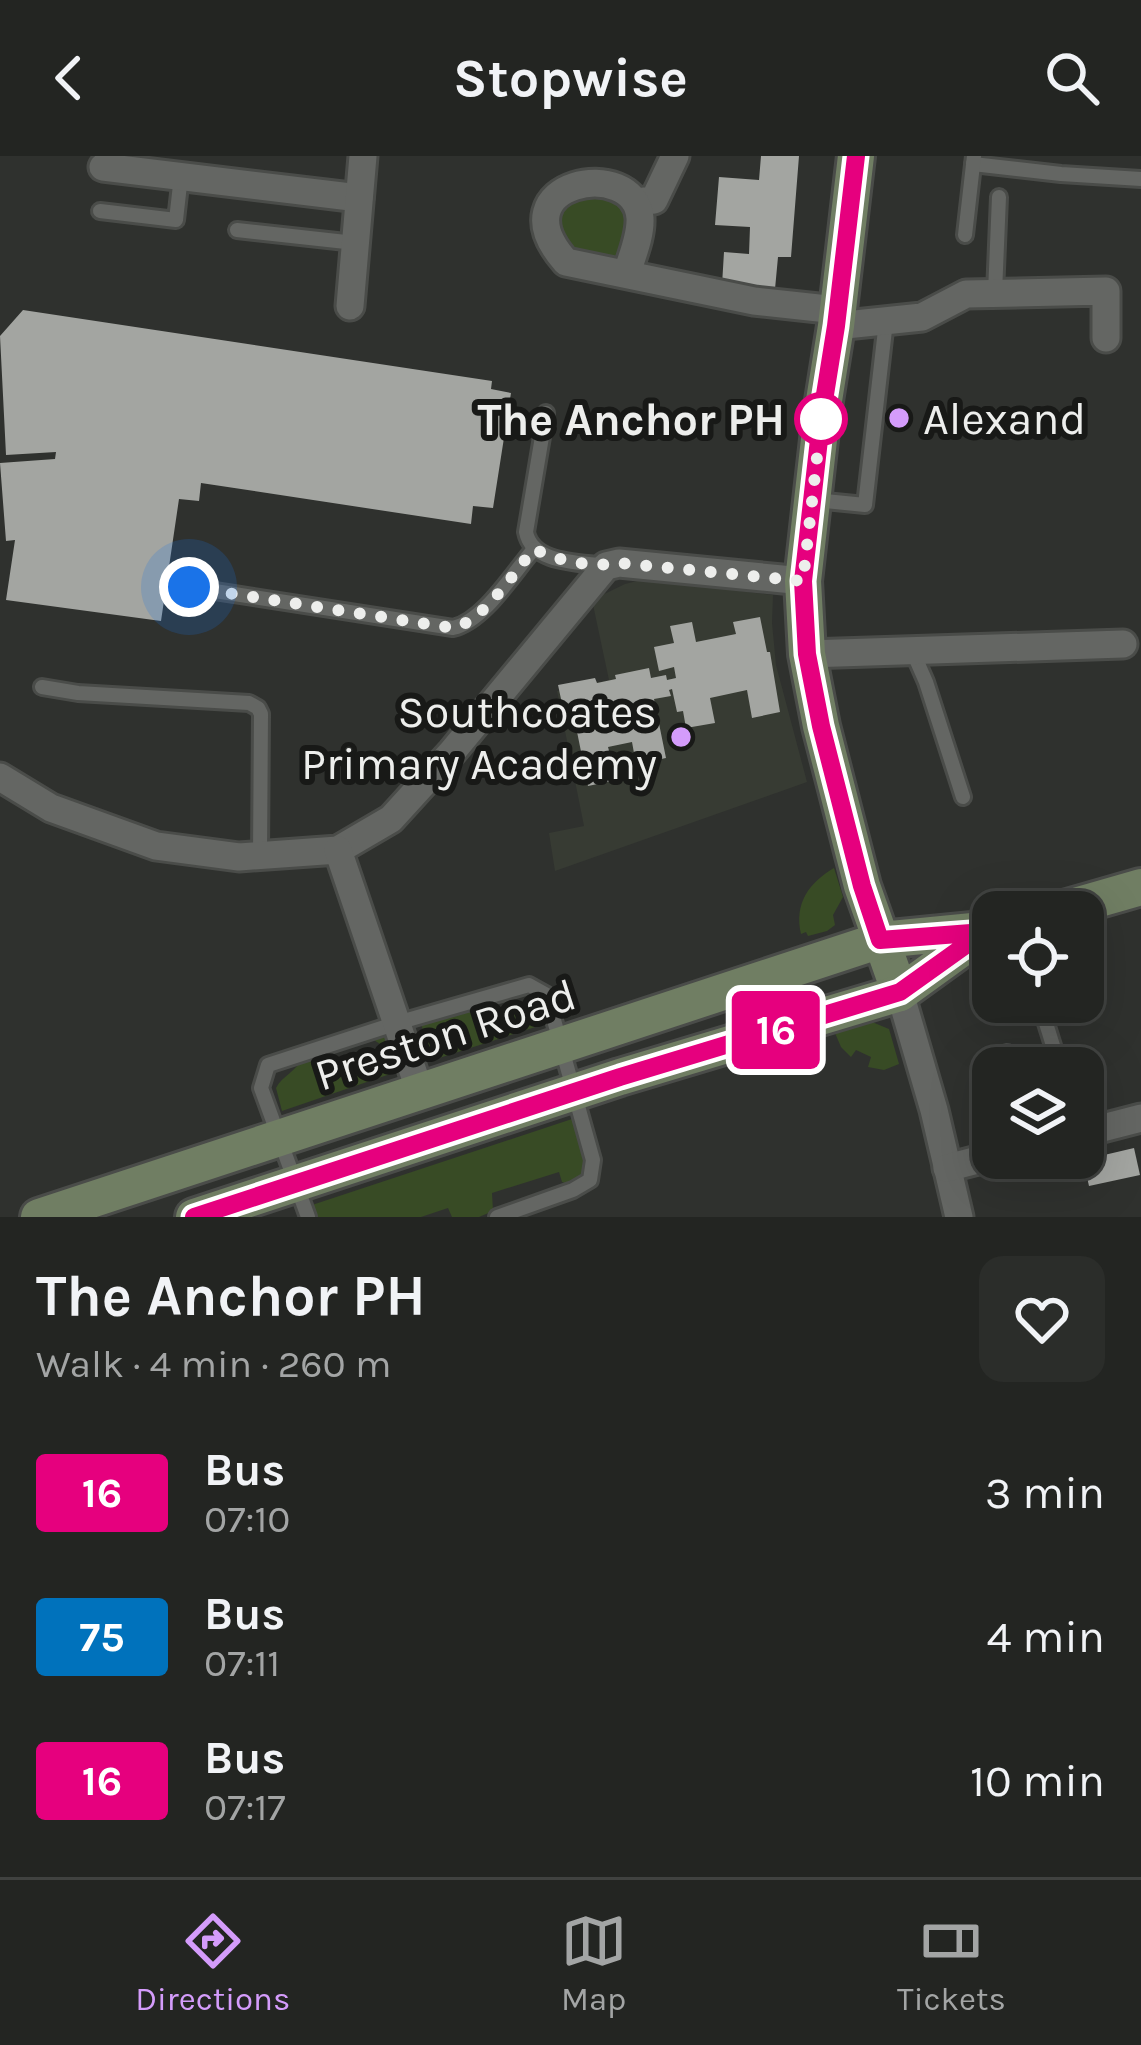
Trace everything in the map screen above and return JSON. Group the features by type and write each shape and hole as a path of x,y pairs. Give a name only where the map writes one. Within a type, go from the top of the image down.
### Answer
{"street":[{"path":"350,306 363,156"},
{"path":"636,202 653,200 675,156"},
{"path":"856,156 803,581 807,654 862,886 900,992 959,1217"},
{"path":"103,167 359,199"},
{"path":"627,273 637,241 640,217 636,202 611,179 574,179 554,195 545,218 550,244 566,262 837,318 886,321 922,316 966,294 1106,291 1106,338"},
{"path":"0,777 52,808 156,846 238,856 338,850 392,819 606,566 619,563 803,581"},
{"path":"807,654 1124,644"},
{"path":"338,850 420,1092"},
{"path":"1104,898 1141,887"},
{"name":"Preston Road","path":"39,1217 420,1092 558,1032 880,940 972,932"},
{"path":"194,1217 302,1201 574,1093 900,992 972,942"},
{"path":"1104,1128 1141,1118"},
{"path":"947,1168 972,1161"}],"lane":[{"path":"965,235 973,160 1061,174 1141,178"},
{"path":"100,211 176,220 181,176"},
{"path":"995,292 1000,196"},
{"path":"237,230 355,243"},
{"path":"812,500 865,505 886,321"},
{"path":"546,413 527,542 550,557 606,566"},
{"path":"189,587 453,628 466,625 481,612 534,549"},
{"path":"912,650 963,797"},
{"path":"42,687 249,703 258,708 260,855"},
{"path":"302,1201 261,1088 268,1065 529,985 547,995 593,1160 590,1180 497,1217"}],"path":[{"path":"434,1012 490,1021 524,1017 558,1032"}],"shaded area":[{"name":"Southcoates Primary Academy","path":"645,579 773,595 776,665 807,782 555,871 549,833 584,826 557,691 609,680 592,600"}],"green space":[{"path":"628,191 627,273 566,262 554,195"},
{"path":"834,868 843,897 833,915 835,925 827,931 801,934 800,913 806,895"},
{"path":"540,1000 548,1023 433,1060 420,1021 470,1006 492,1016"},
{"path":"872,1022 889,1029 899,1064 884,1070 868,1067 871,1057 856,1050 851,1057 841,1047 835,1033"},
{"path":"386,1033 399,1071 282,1111 276,1088 302,1058 317,1053 319,1060 332,1067 386,1048 371,1038"},
{"path":"575,1118 589,1159 586,1176 570,1185 562,1182 559,1172 492,1193 493,1211 479,1217 452,1217 448,1208 421,1217 317,1217 312,1205"}],"building":[{"path":"761,156 799,156 791,257 778,257 775,289 722,285 724,252 749,254 750,227 715,225 719,177 759,180"},
{"path":"23,310 492,381 491,389 511,393 493,508 473,506 471,524 201,483 199,501 179,499 161,621 6,600 15,540 6,541 0,463 55,459 56,452 6,455 0,336"},
{"path":"760,617 780,712 752,718 747,690 710,698 715,723 686,728 683,711 677,712 669,690 671,696 654,699 666,758 636,764 632,742 608,747 617,780 588,786 573,712 564,713 558,685 595,678 597,683 649,668 651,678 676,678 674,667 659,671 654,647 674,643 670,626 692,622 696,642 736,634 733,622"},
{"path":"1134,1148 1140,1175 1089,1186 1087,1179 1104,1179 1104,1155"}],"bus line":[{"name":"16","path":"194,1217 620,1077 900,992 984,932 880,940 831,766 807,654 803,581 856,156"}],"place":[{"name":"Alexand","path":"899,418"},
{"name":"The Anchor PH","path":"821,419"},
{"name":"Southcoates Primary Academy","path":"681,737"}],"route":[{"path":"189,587 453,628 466,625 481,612 534,549 550,557 606,566 619,563 803,581 822,413 821,419"}]}
